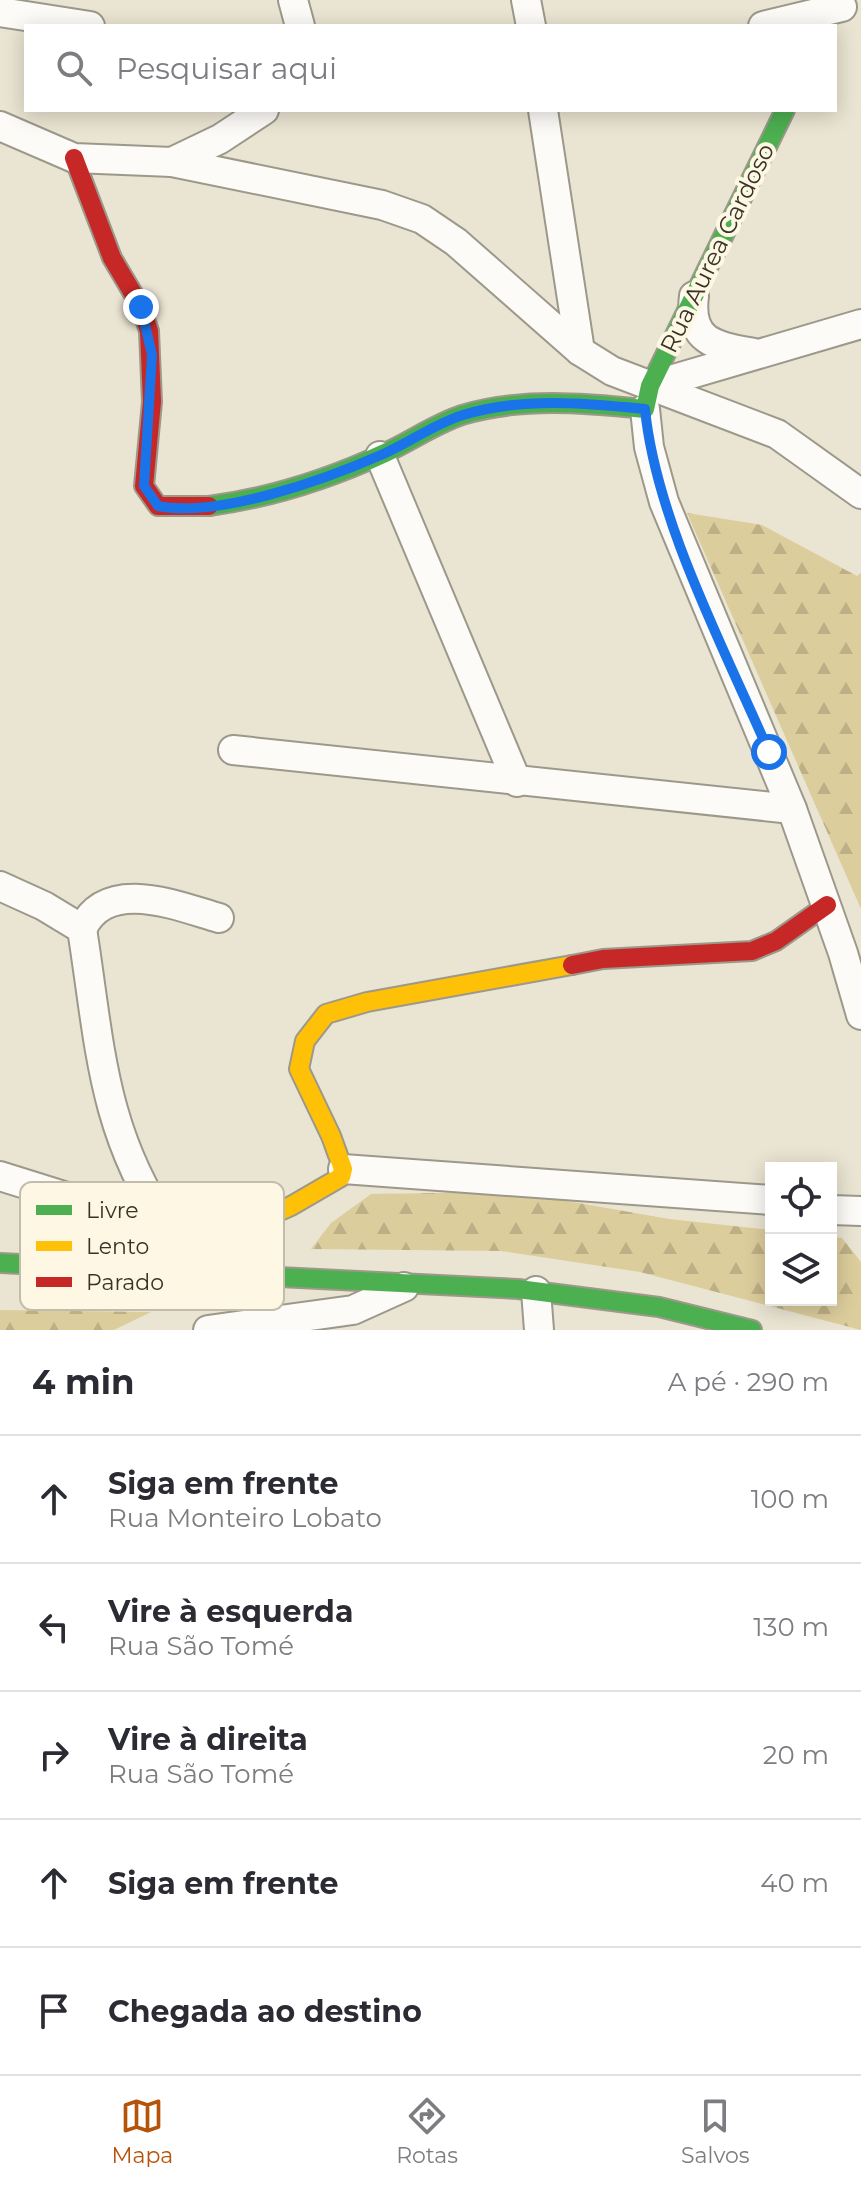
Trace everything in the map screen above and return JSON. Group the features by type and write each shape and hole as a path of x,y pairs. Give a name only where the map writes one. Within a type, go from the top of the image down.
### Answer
{"street":[{"path":"293,0 299,24"},
{"path":"526,0 531,24"},
{"path":"773,24 840,11"},
{"path":"0,12 77,24"},
{"path":"172,162 220,139 261,112"},
{"path":"543,112 580,351"},
{"name":"Rua Aurea Cardoso","path":"647,397 784,112"},
{"path":"0,126 74,158 172,162 382,205 422,219 456,242 580,351 647,397 777,434 861,494"},
{"path":"74,158 112,258 141,307 149,331 152,402 144,450 144,486 148,498 158,506 195,509 279,492 380,456 459,416 492,407 647,397 758,354 861,324"},
{"path":"694,295 694,323 701,334 713,344 758,354"},
{"path":"647,397 649,447 664,502 792,809 827,905 861,1015"},
{"path":"380,456 517,782"},
{"path":"233,750 792,809"},
{"path":"0,886 44,906 82,929"},
{"path":"139,1182 118,1134 107,1091 82,929 96,907 116,899 143,899 219,918"},
{"path":"284,1209 341,1177 343,1169 299,1069 305,1041 326,1014 367,1002 603,959 752,951 776,941 827,905"},
{"path":"343,1169 765,1200"},
{"path":"0,1176 20,1182"},
{"path":"837,1210 861,1211"},
{"path":"0,1263 20,1264"},
{"path":"284,1275 473,1283 636,1300 702,1314 752,1330"},
{"path":"208,1330 353,1310 415,1282"},
{"path":"536,1291 541,1328"}],"green space":[{"path":"687,513 762,525 857,576 861,573 861,909"},
{"path":"516,1192 669,1219 765,1229 765,1305 640,1272 501,1251 311,1249 331,1223 371,1194"},
{"path":"837,1238 842,1238 861,1262 861,1330 770,1306 837,1306"},
{"path":"0,1310 151,1312 114,1330 0,1330"}],"traffic: fast":[{"path":"209,506 276,493 321,479 385,453 452,419 484,409 553,403 645,409 650,386 784,112"},
{"path":"0,1263 20,1264"},
{"path":"284,1277 518,1289 659,1307 752,1330"}],"traffic: slow":[{"path":"284,1209 341,1177 343,1169 299,1069 305,1041 326,1014 367,1002 572,965"}],"traffic: jam":[{"path":"74,158 112,258 141,307 149,331 152,402 144,486 158,506 209,506"},
{"path":"572,965 603,959 752,951 776,941 827,905"}],"route":[{"path":"141,307 149,331 152,355 152,402 144,450 144,486 148,498 158,506 195,509 279,492 380,456 459,416 492,407 559,403 645,409 649,447 664,502 769,752"}]}
